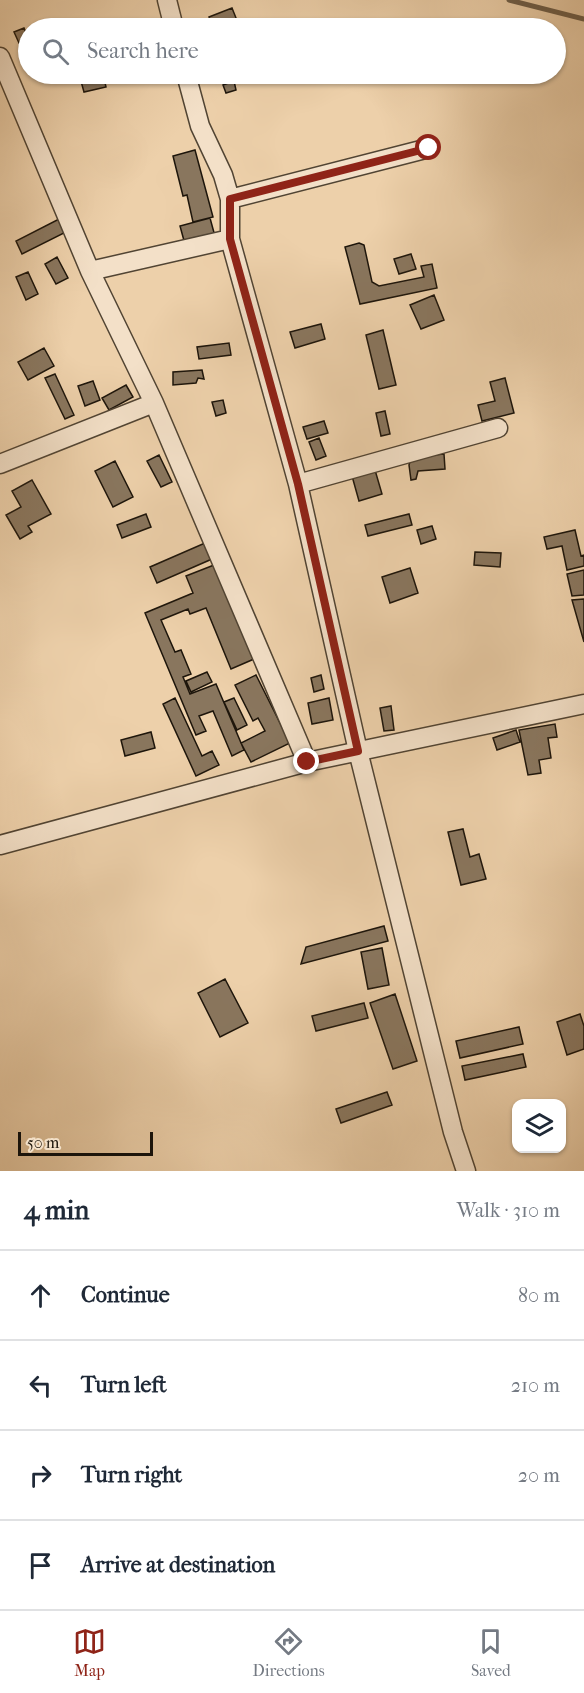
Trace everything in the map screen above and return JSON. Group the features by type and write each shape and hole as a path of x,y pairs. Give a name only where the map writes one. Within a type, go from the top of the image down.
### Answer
{"street":[{"path":"167,0 172,18"},
{"path":"1,65 90,271 154,403 307,762"},
{"path":"189,84 200,126 223,175 230,199 230,239 298,484 358,751 453,1132 466,1171"},
{"path":"230,199 429,148"},
{"path":"90,271 230,239"},
{"path":"0,464 154,403"},
{"path":"298,484 498,428"},
{"path":"0,845 307,762 584,704"}],"building":[{"path":"232,8 236,18 209,18"},
{"path":"82,84 105,84 106,87 84,92"},
{"path":"235,84 236,90 226,93 223,85"},
{"path":"195,150 213,217 193,222 187,195 183,196 173,156"},
{"path":"61,218 68,231 22,254 16,241"},
{"path":"210,218 216,240 186,248 180,226"},
{"path":"359,243 364,245 372,282 379,286 424,277 421,266 432,264 437,288 360,304 345,247"},
{"path":"411,254 416,269 399,274 394,259"},
{"path":"57,257 68,278 56,284 45,264"},
{"path":"28,272 38,294 26,300 16,277"},
{"path":"434,295 444,320 421,329 410,305"},
{"path":"321,324 325,339 295,348 290,332"},
{"path":"383,330 396,385 379,389 366,335"},
{"path":"229,343 231,355 199,359 197,347"},
{"path":"44,348 54,366 28,380 18,362"},
{"path":"202,370 204,379 198,378 196,383 173,385 173,372"},
{"path":"55,374 74,415 65,419 45,378"},
{"path":"505,378 514,413 482,421 478,405 495,401 490,382"},
{"path":"93,381 100,400 85,406 78,386"},
{"path":"126,385 133,397 109,410 102,398"},
{"path":"223,400 226,413 216,416 212,402"},
{"path":"385,411 390,434 381,436 376,413"},
{"path":"324,421 328,433 307,439 303,427"},
{"path":"319,438 326,456 316,460 309,442"},
{"path":"444,454 445,469 418,471 416,479 411,480 409,465 411,457"},
{"path":"159,455 172,482 161,487 147,461"},
{"path":"115,461 133,497 113,507 95,471"},
{"path":"375,470 382,494 359,501 352,476"},
{"path":"32,480 51,514 28,526 32,532 20,539 6,515 21,507 12,491"},
{"path":"146,514 151,527 122,538 117,525"},
{"path":"409,514 412,525 368,536 365,525"},
{"path":"432,526 436,539 421,544 417,530"},
{"path":"575,530 581,556 584,555 584,566 567,570 562,546 547,549 544,537"},
{"path":"205,543 212,559 157,583 150,567"},
{"path":"475,552 501,553 500,567 474,565"},
{"path":"214,565 254,659 231,669 206,608 190,614 188,609 161,620 175,652 181,650 191,674 183,677 190,694 216,684 244,750 232,756 213,711 199,716 206,731 196,735 145,613 193,593 186,576"},
{"path":"410,568 418,593 390,603 382,577"},
{"path":"584,570 584,595 572,596 567,574"},
{"path":"584,599 584,642 572,600"},
{"path":"207,672 212,682 191,692 186,681"},
{"path":"256,675 290,743 251,762 241,743 265,731 258,718 253,721 235,685"},
{"path":"321,675 324,689 314,692 311,678"},
{"path":"175,698 202,756 212,751 219,765 196,776 163,704"},
{"path":"234,698 247,725 237,730 224,702"},
{"path":"329,698 333,720 312,724 308,703"},
{"path":"391,706 394,730 384,731 380,708"},
{"path":"555,724 557,737 548,738 551,758 539,760 541,773 528,775 519,730"},
{"path":"516,730 520,742 497,750 493,738"},
{"path":"151,732 155,748 125,756 121,740"},
{"path":"463,829 470,857 479,854 486,879 461,885 448,832"},
{"path":"384,926 388,941 301,964 306,947"},
{"path":"382,948 389,985 368,989 361,952"},
{"path":"225,979 248,1023 220,1037 198,993"},
{"path":"395,994 417,1061 393,1069 370,1003"},
{"path":"364,1003 368,1018 316,1031 312,1016"},
{"path":"580,1014 584,1026 584,1049 567,1055 557,1022"},
{"path":"519,1027 523,1044 460,1058 456,1041"},
{"path":"523,1054 526,1067 465,1080 462,1066"},
{"path":"387,1092 392,1105 341,1123 336,1109"}],"waterway":[{"path":"509,0 584,19"}],"route":[{"path":"307,762 358,751 298,484 230,239 230,199 429,148"}]}
